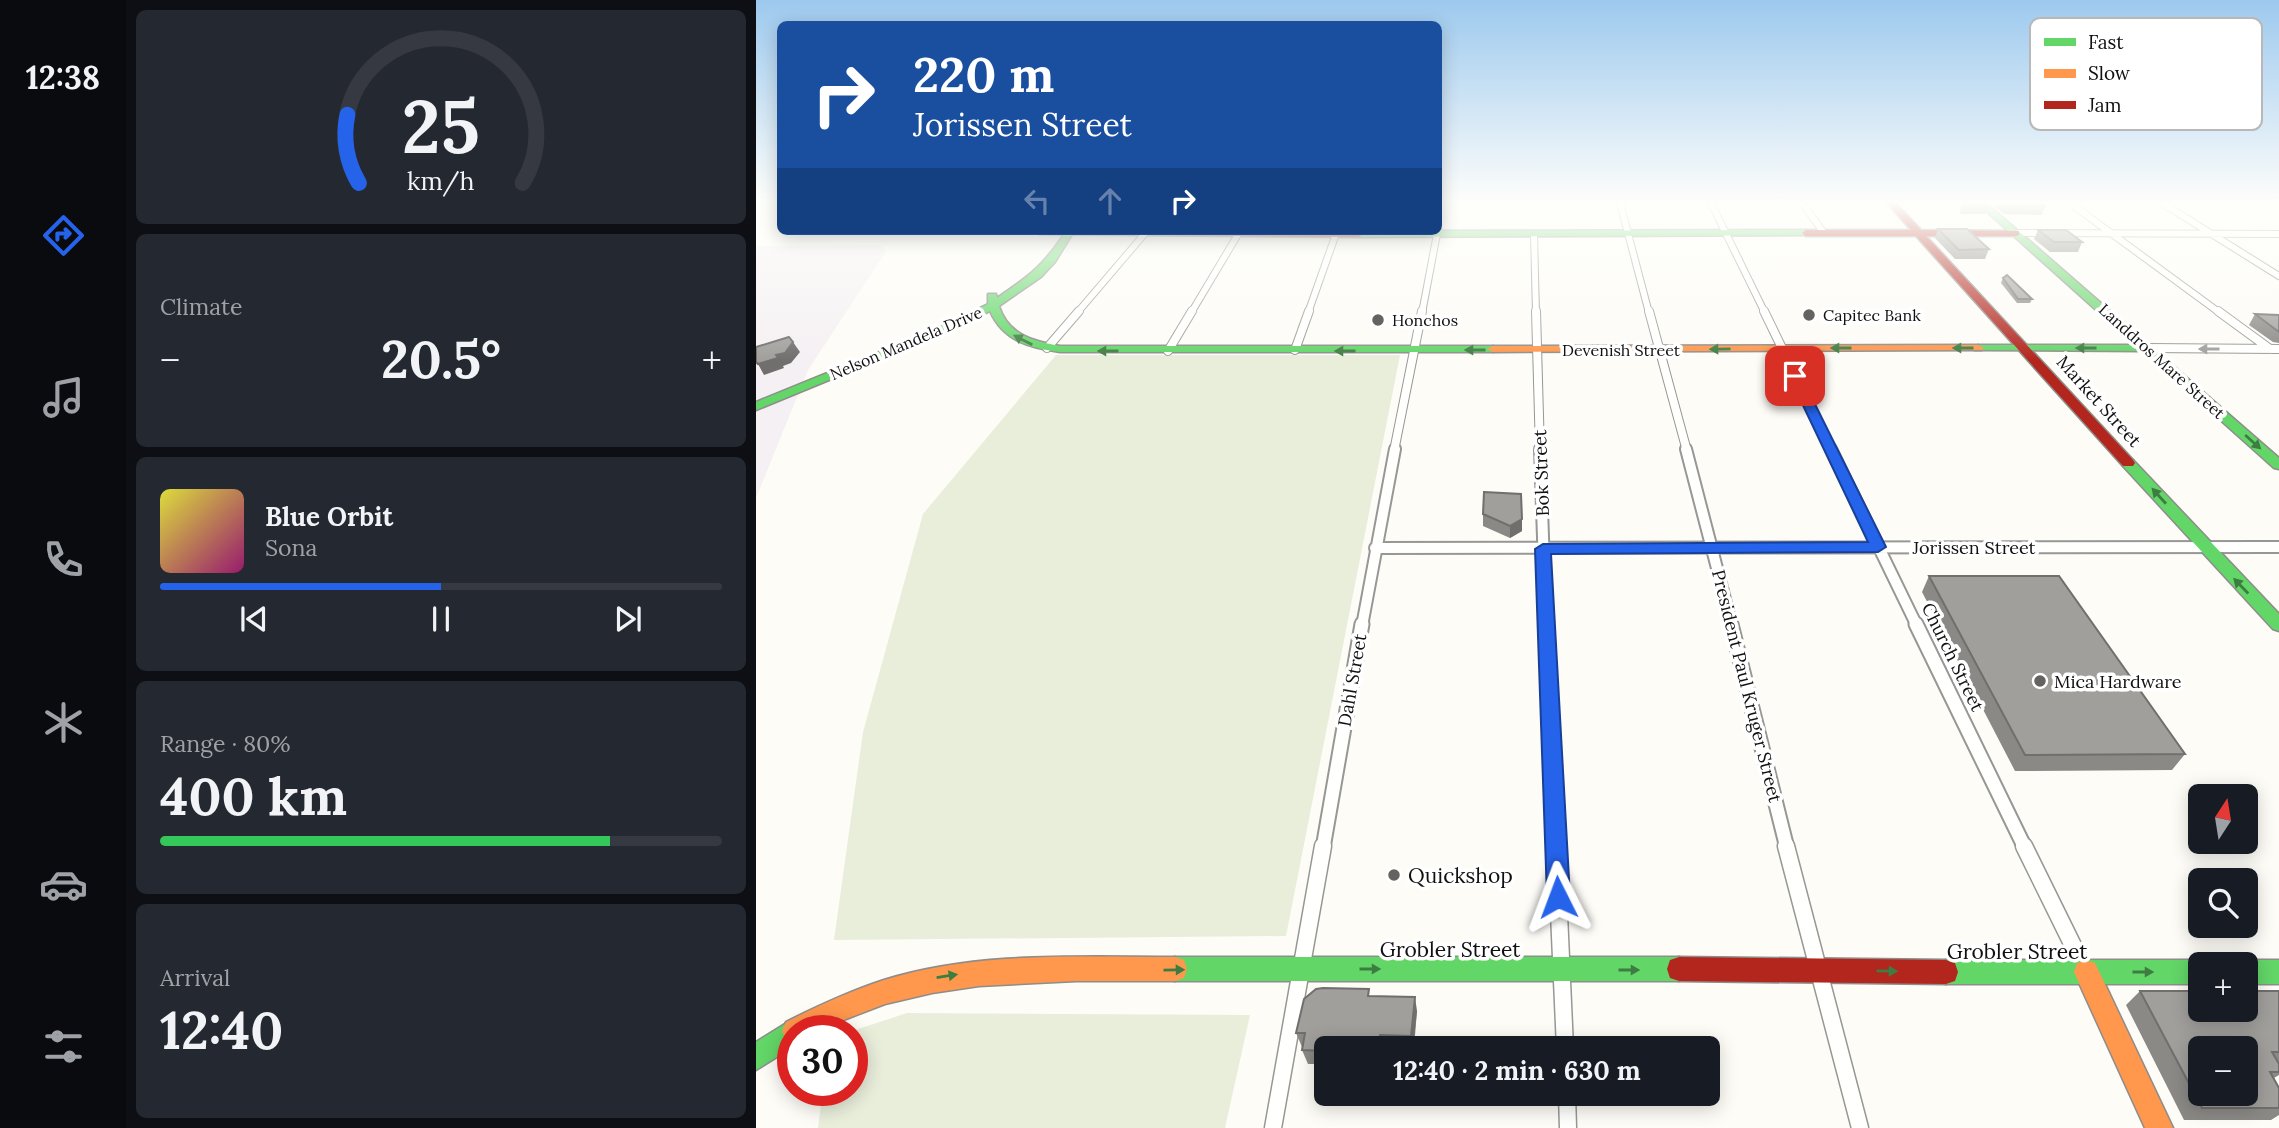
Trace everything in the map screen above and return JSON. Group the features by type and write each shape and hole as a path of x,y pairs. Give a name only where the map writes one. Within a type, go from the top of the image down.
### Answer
{"main road":[{"name":"Nelson Mandela Drive","path":"992,301 1042,256"},
{"name":"Nelson Mandela Drive","path":"756,406 940,328 1038,275 1054,256"},
{"name":"Market Street","path":"1940,256 2204,547 2279,625"},
{"name":"Landdros Mare Street","path":"2042,256 2279,465"},
{"name":"Devenish Street","path":"992,301 1003,325 1025,342 1047,348 1413,351 2147,348"},
{"path":"940,328 978,322 1003,325"},
{"name":"Nelson Mandela Drive","path":"756,397 906,342"},
{"name":"Grobler Street","path":"826,1015 881,991 957,974 1024,970 1819,970 2052,974 2188,972"},
{"name":"Church Street","path":"2086,972 2159,1128"},
{"path":"2258,972 2279,972"},
{"name":"Grobler Street","path":"756,1057 777,1043"}],"street":[{"path":"1047,348 1126,256"},
{"path":"1168,351 1225,256"},
{"path":"1296,351 1329,256"},
{"name":"Dahl Street","path":"1273,1128 1375,548 1433,256"},
{"name":"Bok Street","path":"1535,256 1543,549 1564,1036"},
{"name":"President Paul Kruger Street","path":"1634,256 1713,549 1860,1128"},
{"name":"Church Street","path":"1736,256 2086,972"},
{"path":"2144,256 2274,349"},
{"path":"2247,256 2279,276"},
{"name":"Devenish Street","path":"2147,348 2274,349"},
{"name":"Jorissen Street","path":"1375,548 2279,547"},
{"path":"1567,1106 1568,1128"}],"shaded area":[{"path":"756,256 883,256 808,370 756,498"}],"green space":[{"path":"1056,355 1400,355 1286,936 834,940 863,732 923,514"},
{"path":"907,1013 1250,1015 1225,1128 818,1128 821,1106 868,1106 868,1026"}],"building":[{"path":"2007,275 2032,299 2018,299 2003,278"},
{"path":"2255,314 2279,315 2279,332"},
{"path":"789,337 793,342 785,353 776,355 778,358 758,364 756,362 756,347"},
{"path":"1484,492 1521,494 1522,519 1510,526 1483,514"},
{"name":"Mica Hardware","path":"1929,576 2059,576 2185,754 2025,755"},
{"path":"1316,989 1369,989 1368,996 1415,997 1411,1036 1314,1036 1314,1050 1302,1050 1305,1033 1296,1033 1304,999"},
{"path":"2140,991 2188,991 2188,1022 2258,1022 2258,991 2279,991 2279,1052 2272,1052 2279,1064 2279,1072 2270,1072 2279,1088 2279,1108 2202,1108 2201,1106 2258,1106 2258,1036 2188,1036 2188,1082"}],"traffic: fast":[{"path":"756,406 949,327 992,306 1038,275 1055,256"},
{"path":"2041,256 2279,465"},
{"path":"992,296 1000,320 1014,336 1060,349 1493,349"},
{"path":"1978,348 2147,348"},
{"path":"2128,463 2279,625"},
{"path":"1175,969 1679,969"},
{"path":"1946,972 2188,972"},
{"path":"2258,972 2279,972"},
{"path":"756,1057 777,1043"}],"traffic: slow":[{"path":"1493,349 1978,348"},
{"path":"826,1015 885,992 979,974 1027,970 1175,969"},
{"path":"2086,972 2159,1128"}],"traffic: jam":[{"path":"1939,256 2128,463"},
{"path":"1679,969 1946,972"}],"place":[{"name":"Capitec Bank","path":"1809,315"},
{"name":"Honchos","path":"1378,320"},
{"name":"Mica Hardware","path":"2040,681"},
{"name":"Quickshop","path":"1394,875"}],"route":[{"path":"1558,897 1543,549 1878,547 1795,376"}]}
